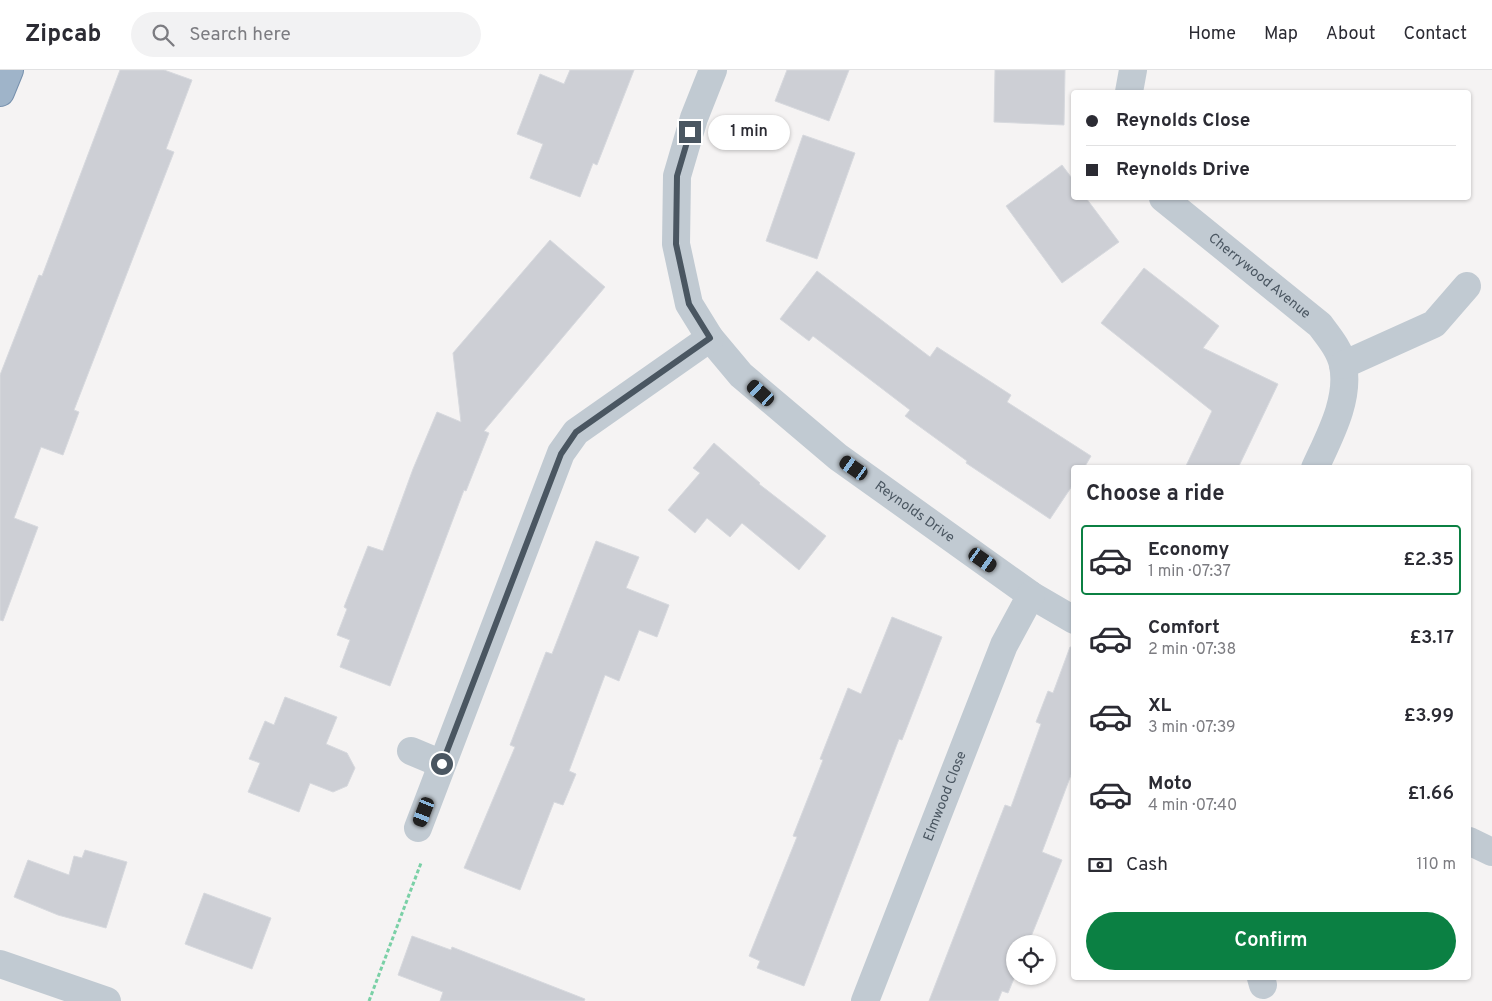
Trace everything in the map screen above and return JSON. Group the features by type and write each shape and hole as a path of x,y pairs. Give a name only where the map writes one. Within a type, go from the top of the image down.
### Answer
{"highway":[{"path":"0,92 9,70"}],"street":[{"name":"Reynolds Drive","path":"713,70 694,118 677,176 676,244 689,304 710,338 741,375 838,457 1031,595 1071,618"},
{"path":"1128,90 1133,70"},
{"name":"Cherrywood Avenue","path":"1165,200 1320,326 1333,343 1343,365 1340,405 1333,428 1316,465"},
{"path":"1343,365 1434,324 1467,286"},
{"path":"418,828 561,454 576,432 710,338"},
{"name":"Elmwood Close","path":"865,1001 1004,645 1031,595"},
{"path":"411,751 442,764"},
{"path":"1471,842 1492,852"},
{"path":"0,964 107,1001"}],"path":[{"path":"369,1001 422,865 418,828"}],"building":[{"path":"120,70 164,70 192,80 166,149 174,152 74,410 79,412 63,455 41,447 14,518 38,527 3,621 0,620 0,375 39,275 42,276"},
{"path":"570,70 634,70 597,165 593,163 580,197 530,178 543,144 517,134 540,74 564,84"},
{"path":"787,70 849,70 829,121 775,101"},
{"path":"995,70 1065,70 1064,125 994,122"},
{"path":"803,135 855,153 817,259 766,241"},
{"path":"1062,165 1071,177 1071,200 1088,200 1119,242 1062,283 1006,206"},
{"path":"550,240 605,287 484,431 489,433 466,491 464,490 390,686 340,667 350,640 337,635 347,609 344,607 368,546 383,551 413,469 437,412 461,422 453,353"},
{"path":"1144,268 1219,326 1203,348 1278,384 1239,465 1186,465 1212,411 1101,323"},
{"path":"817,271 930,357 937,347 1011,395 1007,402 1091,456 1086,465 1071,465 1071,488 1050,519 966,463 967,461 905,416 910,410 813,336 809,341 780,319"},
{"path":"714,443 759,484 826,536 799,570 742,523 730,537 707,518 695,533 668,510 700,473 693,468"},
{"path":"596,541 639,557 626,588 669,605 657,637 639,630 619,681 605,675 569,771 576,774 563,805 554,802 520,890 464,868 515,747 510,745 546,652 552,654"},
{"path":"892,617 942,637 902,740 899,739 804,986 757,968 760,961 749,956 797,837 793,836 823,760 820,759 848,688 861,694"},
{"path":"1071,647 1071,775 1042,852 1062,860 1032,935 1006,935 1006,985 1011,985 1008,993 1002,991 998,1001 929,1001 1005,805 1011,807 1041,724 1036,722 1048,691 1053,693"},
{"path":"285,697 337,717 326,744 347,753 355,768 347,786 333,792 310,783 299,812 248,792 260,763 249,759 265,721 274,725"},
{"path":"85,850 127,862 106,928 58,915 14,897 28,860 69,875 74,856 82,858"},
{"path":"204,893 271,918 252,969 185,944"},
{"path":"412,936 451,950 452,947 585,999 584,1001 440,1001 443,992 398,975"}],"route":[{"path":"442,764 561,454 576,432 710,338 689,304 676,244 677,176 690,132"}]}
